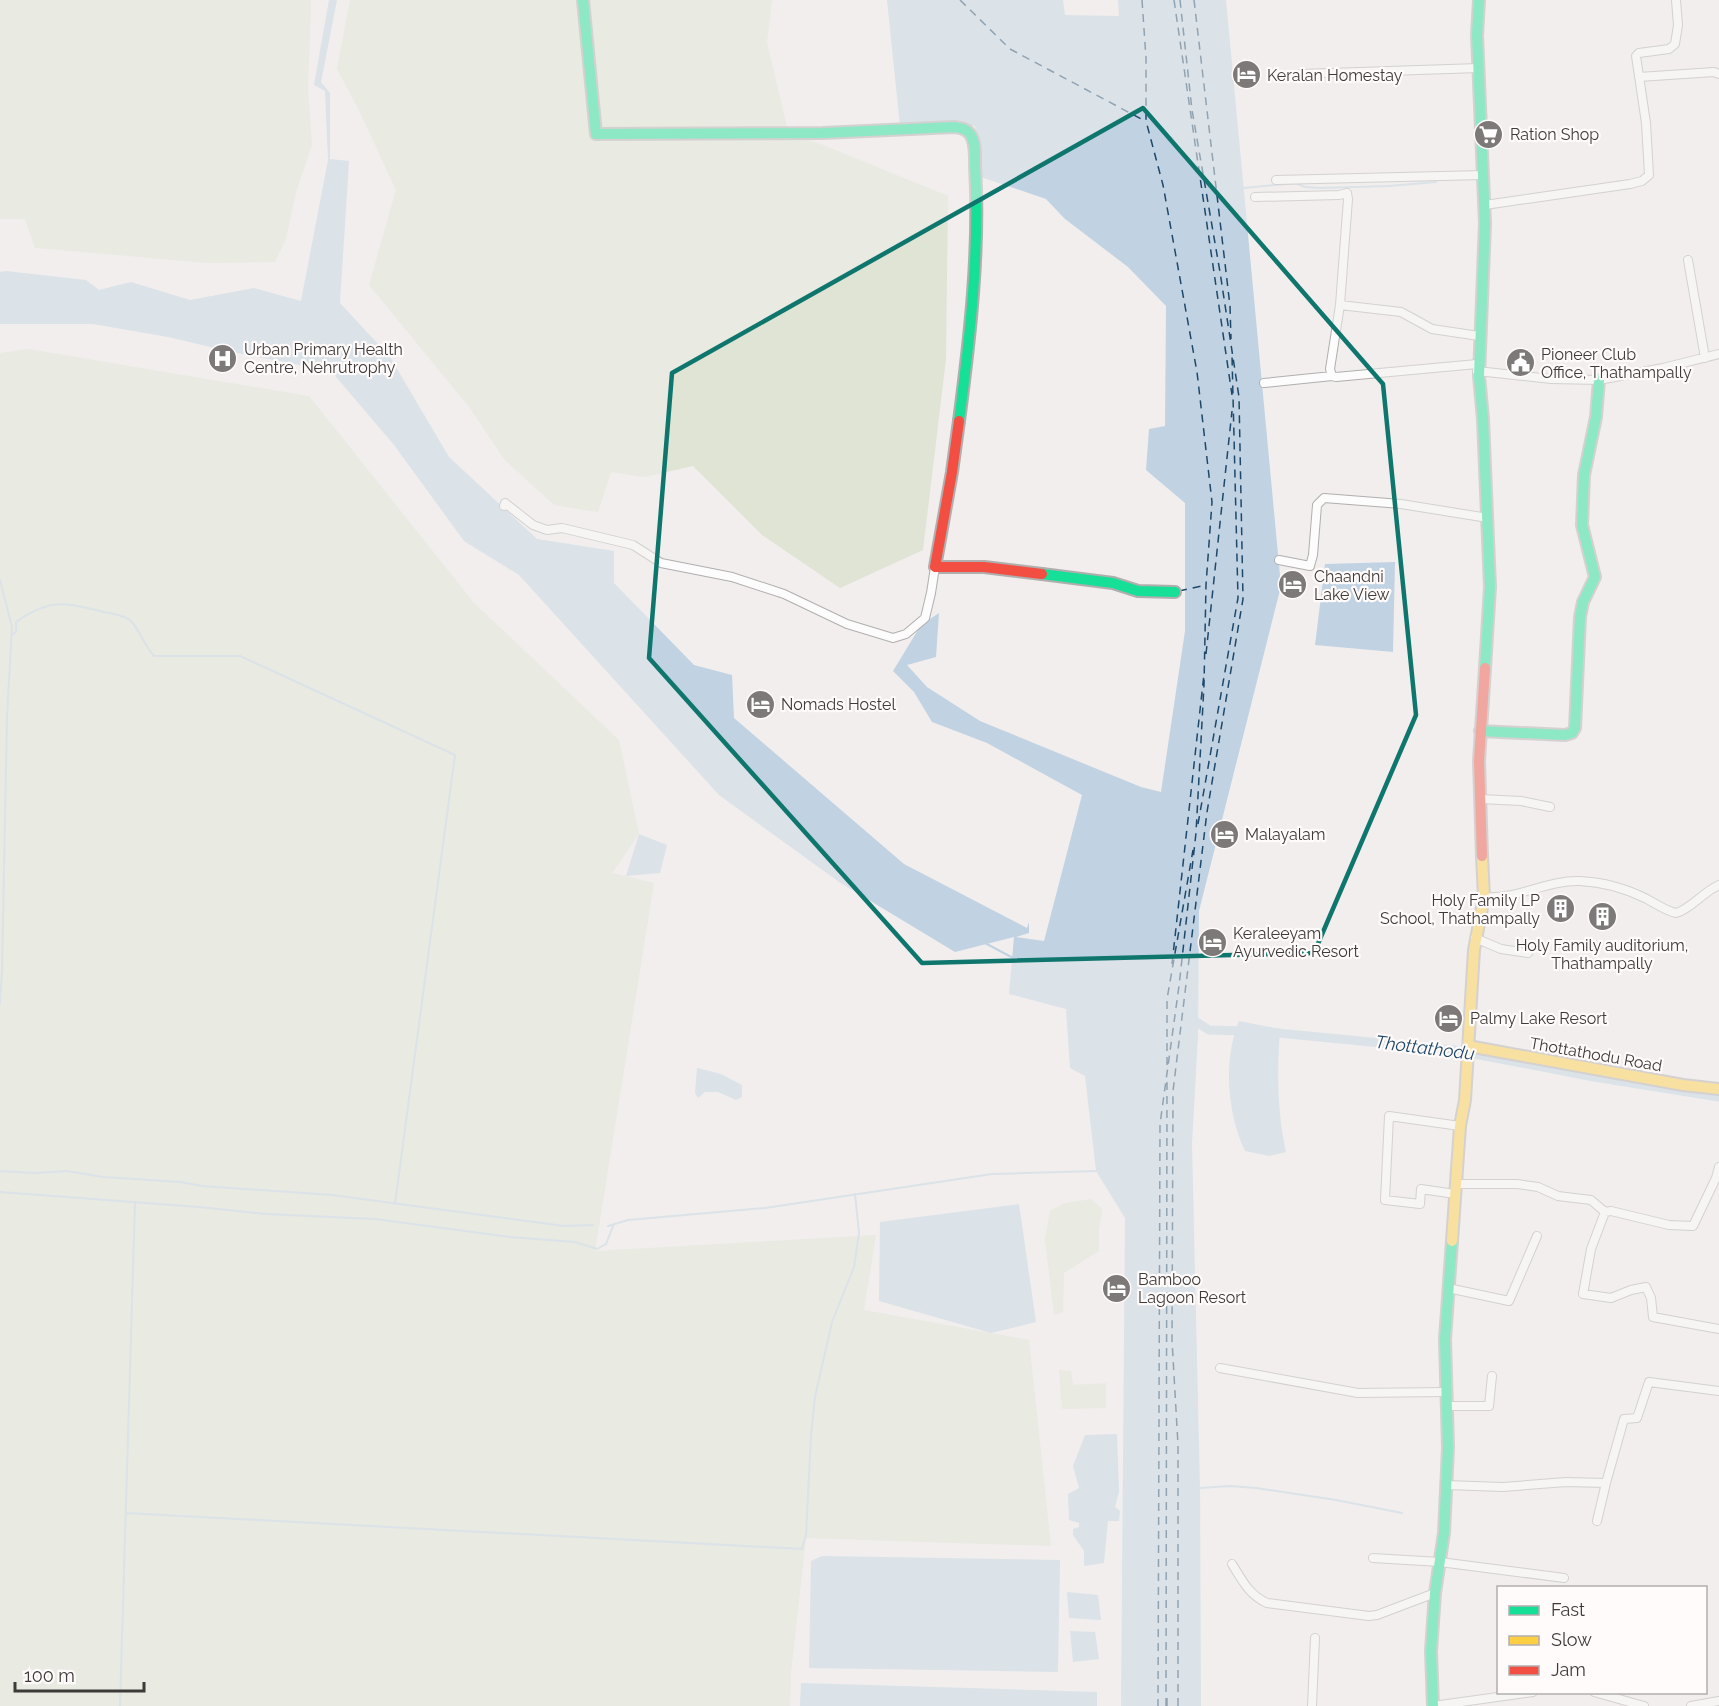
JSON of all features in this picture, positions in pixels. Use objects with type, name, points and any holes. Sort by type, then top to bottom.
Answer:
[{"type":"street","points":[[504,506],[506,504],[533,525],[547,530],[562,528],[633,544],[661,563],[742,580],[784,594],[847,624],[893,638],[906,634],[925,618],[952,472],[972,291],[977,197],[974,146],[971,135],[965,129],[954,126],[823,133],[596,134],[583,0]]},
{"type":"street","points":[[1479,0],[1485,282],[1477,367],[1478,394],[1483,419],[1489,599],[1480,731],[1484,897],[1475,938],[1465,1100],[1460,1126],[1448,1288],[1445,1340],[1448,1448],[1431,1651],[1433,1706],[1519,1694]]},
{"type":"street","points":[[1485,206],[1642,181],[1649,175],[1646,123],[1636,57],[1639,53],[1669,49],[1675,44],[1678,25],[1676,0]]},
{"type":"street","points":[[1300,74],[1479,68]]},
{"type":"street","points":[[1640,77],[1714,72],[1719,74]]},
{"type":"street","points":[[1276,180],[1483,175]]},
{"type":"street","points":[[1255,197],[1347,193],[1340,305],[1330,369],[1332,376]]},
{"type":"street","points":[[1689,260],[1705,358]]},
{"type":"street","points":[[1340,305],[1401,312],[1432,329],[1479,336]]},
{"type":"street","points":[[1264,383],[1332,376],[1477,367],[1551,379],[1599,380],[1719,354]]},
{"type":"street","points":[[1480,731],[1565,735],[1572,733],[1575,728],[1580,616],[1583,602],[1594,577],[1582,525],[1584,475],[1596,417],[1599,380]]},
{"type":"street","points":[[1279,560],[1310,566],[1317,505],[1324,498],[1401,504],[1488,518]]},
{"type":"street","points":[[935,567],[984,567],[1113,583],[1138,591],[1175,592]]},
{"type":"street","points":[[1480,799],[1521,801],[1550,807]]},
{"type":"street","points":[[1484,897],[1512,896],[1556,883],[1580,881],[1622,889],[1676,913],[1682,912],[1707,890],[1719,885]]},
{"type":"street","points":[[1475,938],[1501,949],[1528,953]]},
{"type":"street","name":"Thottathodu Road","points":[[1468,1050],[1719,1089]]},
{"type":"street","points":[[1460,1126],[1389,1116],[1385,1200],[1420,1204],[1421,1189],[1456,1189],[1517,1184],[1538,1187],[1558,1196],[1591,1200],[1605,1212]]},
{"type":"street","points":[[1605,1212],[1611,1210],[1669,1225],[1693,1226],[1719,1167]]},
{"type":"street","points":[[1605,1212],[1591,1249],[1583,1294],[1611,1298],[1646,1287],[1651,1298],[1653,1317],[1719,1329]]},
{"type":"street","points":[[1448,1288],[1509,1301],[1537,1236]]},
{"type":"street","points":[[1220,1368],[1358,1393],[1446,1392]]},
{"type":"street","points":[[1446,1406],[1489,1406],[1492,1376]]},
{"type":"street","points":[[1597,1521],[1624,1419],[1637,1418],[1649,1382],[1719,1391]]},
{"type":"street","points":[[1446,1485],[1503,1487],[1566,1482],[1606,1483]]},
{"type":"street","points":[[1372,1558],[1440,1562],[1564,1578]]},
{"type":"street","points":[[1232,1564],[1247,1589],[1260,1600],[1315,1610],[1377,1615],[1435,1593]]},
{"type":"street","points":[[1312,1706],[1315,1638]]},
{"type":"street","points":[[1601,1694],[1644,1706]]},
{"type":"street","points":[[1691,1706],[1719,1701]]},
{"type":"highlighted area","points":[[1143,108],[1383,384],[1416,715],[1314,953],[922,963],[649,658],[672,373]]},
{"type":"green space","points":[[0,0],[311,0],[308,91],[312,145],[296,192],[286,239],[275,262],[210,263],[35,248],[25,219],[0,219]]},
{"type":"green space","points":[[350,0],[772,0],[767,43],[789,135],[818,143],[948,196],[946,359],[923,550],[840,588],[762,535],[693,466],[645,477],[611,472],[598,512],[554,505],[504,459],[470,408],[369,285],[396,190],[337,69]]},
{"type":"green space","points":[[28,349],[309,396],[474,603],[619,740],[639,834],[612,873],[654,883],[595,1251],[876,1235],[864,1310],[1029,1340],[1051,1546],[806,1538],[791,1673],[790,1706],[0,1706],[0,353]]},
{"type":"green space","points":[[1091,1199],[1102,1209],[1099,1251],[1064,1273],[1063,1312],[1054,1315],[1045,1239],[1050,1211],[1065,1203]]},
{"type":"green space","points":[[1059,1370],[1071,1371],[1073,1385],[1106,1383],[1106,1408],[1062,1409]]},
{"type":"water","points":[[329,0],[337,0],[321,82],[330,93],[330,159],[349,161],[340,303],[390,357],[449,457],[537,539],[614,551],[614,583],[694,665],[732,675],[734,718],[904,864],[1027,928],[1029,922],[1029,933],[1016,937],[1044,941],[1082,795],[987,743],[932,722],[914,692],[893,671],[921,625],[939,613],[936,657],[907,665],[927,687],[980,721],[1141,787],[1161,792],[1185,631],[1185,503],[1146,470],[1149,429],[1165,426],[1166,306],[1128,267],[1065,219],[1046,199],[981,177],[975,126],[900,126],[887,0],[1063,0],[1065,15],[1119,16],[1118,0],[1226,0],[1281,586],[1199,911],[1198,1036],[1192,1144],[1200,1488],[1201,1706],[1121,1706],[1125,1218],[1096,1171],[1085,1076],[1070,1068],[1066,1009],[1009,994],[1014,937],[955,952],[839,882],[719,795],[519,575],[464,541],[394,445],[331,371],[93,324],[0,324],[0,272],[6,271],[86,280],[99,290],[131,282],[190,300],[254,288],[301,301],[328,160],[325,91],[314,85]]},
{"type":"water","points":[[1395,562],[1393,652],[1315,645],[1325,564]]},
{"type":"water","points":[[639,834],[667,845],[660,873],[626,876]]},
{"type":"water","points":[[1239,1021],[1280,1029],[1278,1091],[1286,1152],[1269,1156],[1245,1151],[1239,1136],[1231,1103],[1229,1069],[1234,1036]]},
{"type":"water","points":[[697,1068],[721,1074],[742,1085],[742,1097],[736,1100],[718,1092],[705,1092],[698,1098],[695,1093]]},
{"type":"water","points":[[1019,1204],[1036,1322],[991,1333],[879,1301],[880,1222]]},
{"type":"water","points":[[1117,1434],[1119,1492],[1115,1507],[1120,1511],[1119,1521],[1108,1521],[1104,1563],[1084,1566],[1084,1551],[1073,1535],[1073,1529],[1079,1527],[1079,1523],[1069,1520],[1068,1494],[1079,1488],[1073,1466],[1085,1435]]},
{"type":"water","points":[[822,1556],[1060,1560],[1058,1672],[809,1668],[811,1561]]},
{"type":"water","points":[[1067,1592],[1098,1595],[1101,1620],[1069,1618]]},
{"type":"water","points":[[1070,1631],[1095,1632],[1099,1659],[1073,1662]]},
{"type":"water","points":[[801,1683],[1097,1692],[1097,1706],[800,1706]]},
{"type":"waterway","points":[[1244,188],[1296,183],[1305,187],[1321,188],[1436,182]]},
{"type":"waterway","points":[[0,580],[12,627],[7,717],[0,1004]]},
{"type":"waterway","points":[[11,636],[16,632],[16,622],[49,605],[79,606],[118,615],[131,621],[154,656],[240,656],[455,755],[395,1204]]},
{"type":"waterway","points":[[985,943],[1015,959]]},
{"type":"waterway","name":"Thottathodu","points":[[1190,1018],[1209,1030],[1245,1031]]},
{"type":"waterway","name":"Thottathodu","points":[[1267,1032],[1454,1050],[1594,1077],[1719,1097]]},
{"type":"waterway","points":[[0,1171],[35,1173],[67,1171],[103,1177],[180,1182],[202,1186],[332,1195],[564,1226],[593,1225]]},
{"type":"waterway","points":[[608,1226],[628,1220],[765,1208],[992,1174],[1096,1171]]},
{"type":"waterway","points":[[0,1192],[266,1214],[375,1219],[510,1237],[575,1242],[597,1249],[606,1244],[614,1224]]},
{"type":"waterway","points":[[126,1513],[802,1549],[806,1535],[815,1397],[832,1322],[854,1267],[859,1233],[855,1194]]},
{"type":"waterway","points":[[120,1706],[135,1202]]},
{"type":"waterway","points":[[1200,1488],[1230,1486],[1256,1488],[1402,1513]]},
{"type":"ferry route","points":[[960,0],[1010,49],[1145,121]]},
{"type":"ferry route","points":[[1142,0],[1146,58],[1146,121],[1163,185],[1197,372],[1212,502],[1206,585],[1204,685],[1196,833],[1179,986],[1160,1124],[1158,1706]]},
{"type":"ferry route","points":[[1174,0],[1232,395]]},
{"type":"ferry route","points":[[1178,1706],[1178,1445],[1172,1340],[1173,1091],[1207,812],[1243,599],[1239,397],[1192,110],[1180,0]]},
{"type":"ferry route","points":[[1194,0],[1230,306],[1231,339]]},
{"type":"ferry route","points":[[1198,824],[1238,598],[1232,356]]},
{"type":"ferry route","points":[[1206,654],[1232,411]]},
{"type":"ferry route","points":[[1179,591],[1206,585]]},
{"type":"ferry route","points":[[1172,964],[1204,674]]},
{"type":"ferry route","points":[[1167,1065],[1167,999],[1193,850]]},
{"type":"ferry route","points":[[1166,1706],[1167,1078]]},
{"type":"ferry route","points":[[1167,1692],[1167,1706]]},
{"type":"traffic: fast","points":[[583,0],[596,134],[823,133],[954,127],[968,132],[975,149],[976,229],[970,325],[959,421]]},
{"type":"traffic: fast","points":[[1479,0],[1477,35],[1485,223],[1479,376],[1490,587],[1485,668]]},
{"type":"traffic: fast","points":[[1480,731],[1565,735],[1572,733],[1575,728],[1580,617],[1583,602],[1595,577],[1582,525],[1584,475],[1596,417],[1599,380]]},
{"type":"traffic: fast","points":[[1042,574],[1113,583],[1138,591],[1175,592]]},
{"type":"traffic: fast","points":[[1433,1706],[1431,1651],[1435,1593],[1444,1533],[1448,1448],[1445,1339],[1452,1241]]},
{"type":"traffic: slow","points":[[1452,1241],[1460,1126],[1465,1100],[1474,950],[1484,897],[1482,856]]},
{"type":"traffic: slow","points":[[1468,1046],[1683,1085],[1719,1089]]},
{"type":"traffic: jam","points":[[959,421],[935,567],[984,567],[1042,574]]},
{"type":"traffic: jam","points":[[1482,856],[1479,761],[1485,668]]},
{"type":"place","name":"Keralan Homestay","points":[[1246,75]]},
{"type":"place","name":"Ration Shop","points":[[1489,134]]},
{"type":"place","name":"Urban Primary Health Centre, Nehrutrophy","points":[[223,358]]},
{"type":"place","name":"Pioneer Club Office, Thathampally","points":[[1520,363]]},
{"type":"place","name":"Chaandni Lake View","points":[[1293,585]]},
{"type":"place","name":"Nomads Hostel","points":[[760,704]]},
{"type":"place","name":"Malayalam","points":[[1224,834]]},
{"type":"place","name":"Holy Family LP School, Thathampally","points":[[1561,909]]},
{"type":"place","name":"Holy Family auditorium, Thathampally","points":[[1602,917]]},
{"type":"place","name":"Keraleeyam Ayurvedic Resort","points":[[1212,942]]},
{"type":"place","name":"Palmy Lake Resort","points":[[1449,1018]]},
{"type":"place","name":"Bamboo Lagoon Resort","points":[[1117,1288]]}]
